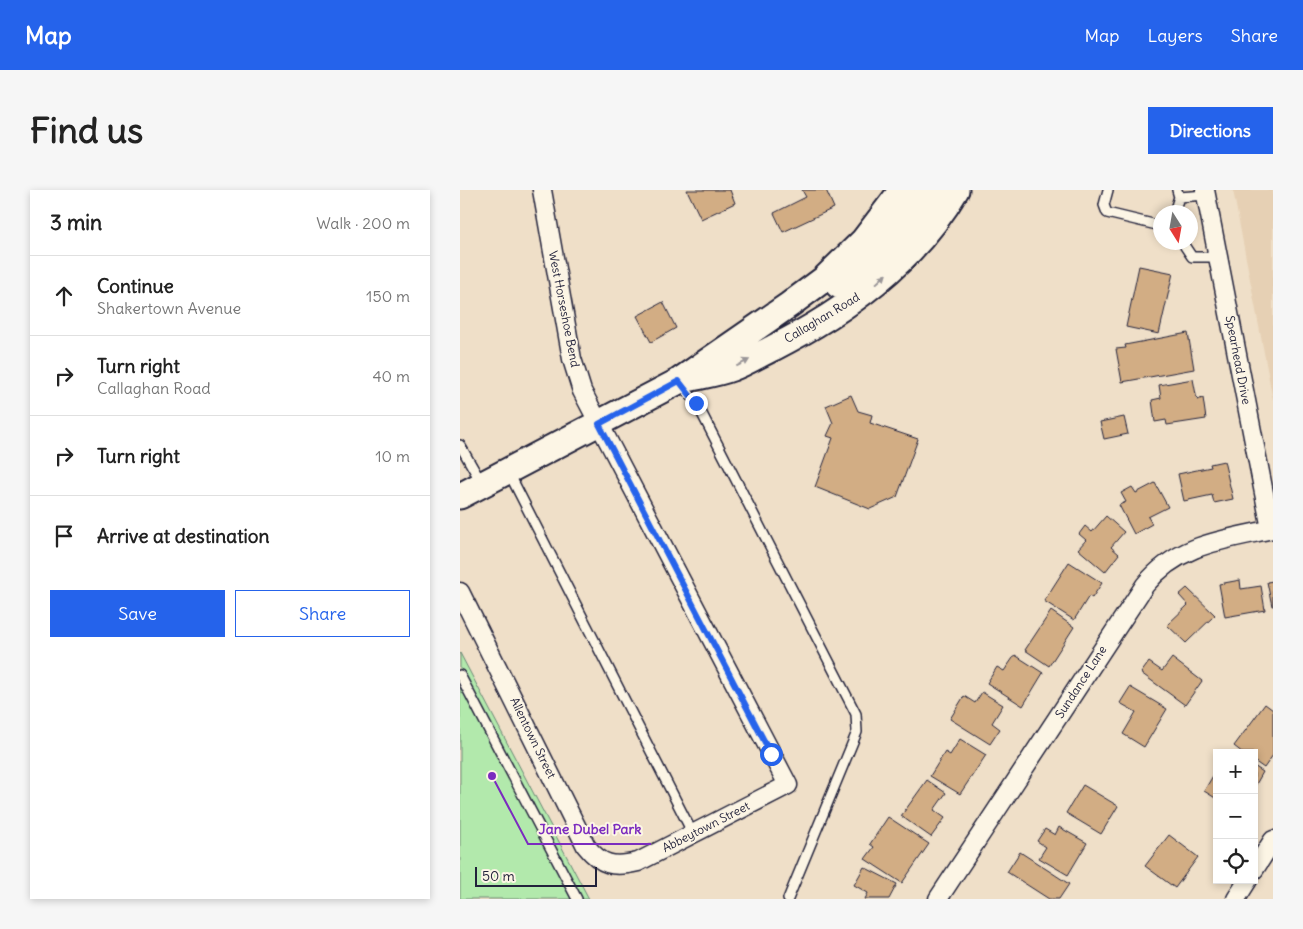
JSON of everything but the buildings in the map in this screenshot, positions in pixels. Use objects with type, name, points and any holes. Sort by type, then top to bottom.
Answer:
[{"type":"main road","name":"Callaghan Road","points":[[460,496],[679,381],[789,305],[824,279],[863,241],[902,190]]},
{"type":"main road","points":[[723,350],[779,326],[838,285],[888,242],[930,190]]},
{"type":"main road","name":"Callaghan Road","points":[[679,381],[733,368],[794,337],[848,305],[877,283],[905,256],[935,221],[956,190]]},
{"type":"street","name":"West Horseshoe Bend","points":[[542,190],[572,359],[582,391],[788,786]]},
{"type":"street","name":"Spearhead Drive","points":[[1206,193],[1272,529]]},
{"type":"street","name":"Sundance Lane","points":[[938,899],[1145,585],[1157,570],[1181,553],[1272,529]]},
{"type":"street","name":"Allentown Street","points":[[460,592],[586,846],[596,859],[622,866]]},
{"type":"street","name":"Abbeytown Street","points":[[622,866],[638,862],[788,786]]},
{"type":"street","points":[[1258,864],[1273,840]]},
{"type":"street","points":[[1236,899],[1245,884]]},
{"type":"lane","points":[[1108,190],[1104,205],[1107,213],[1153,224]]},
{"type":"lane","points":[[1178,194],[1206,193]]},
{"type":"lane","points":[[1187,250],[1192,257],[1218,257]]},
{"type":"lane","points":[[679,381],[697,404],[856,714],[857,732],[788,899]]},
{"type":"lane","points":[[460,445],[482,485]]},
{"type":"lane","points":[[508,472],[693,834]]},
{"type":"lane","points":[[460,675],[577,899]]},
{"type":"shaded area","points":[[1233,190],[1273,190],[1273,400]]},
{"type":"green space","points":[[460,653],[589,899],[460,899]]},
{"type":"place","name":"Jane Dubel Park","points":[[492,776]]},
{"type":"route","points":[[696,403],[679,381],[599,424],[771,754]]}]
